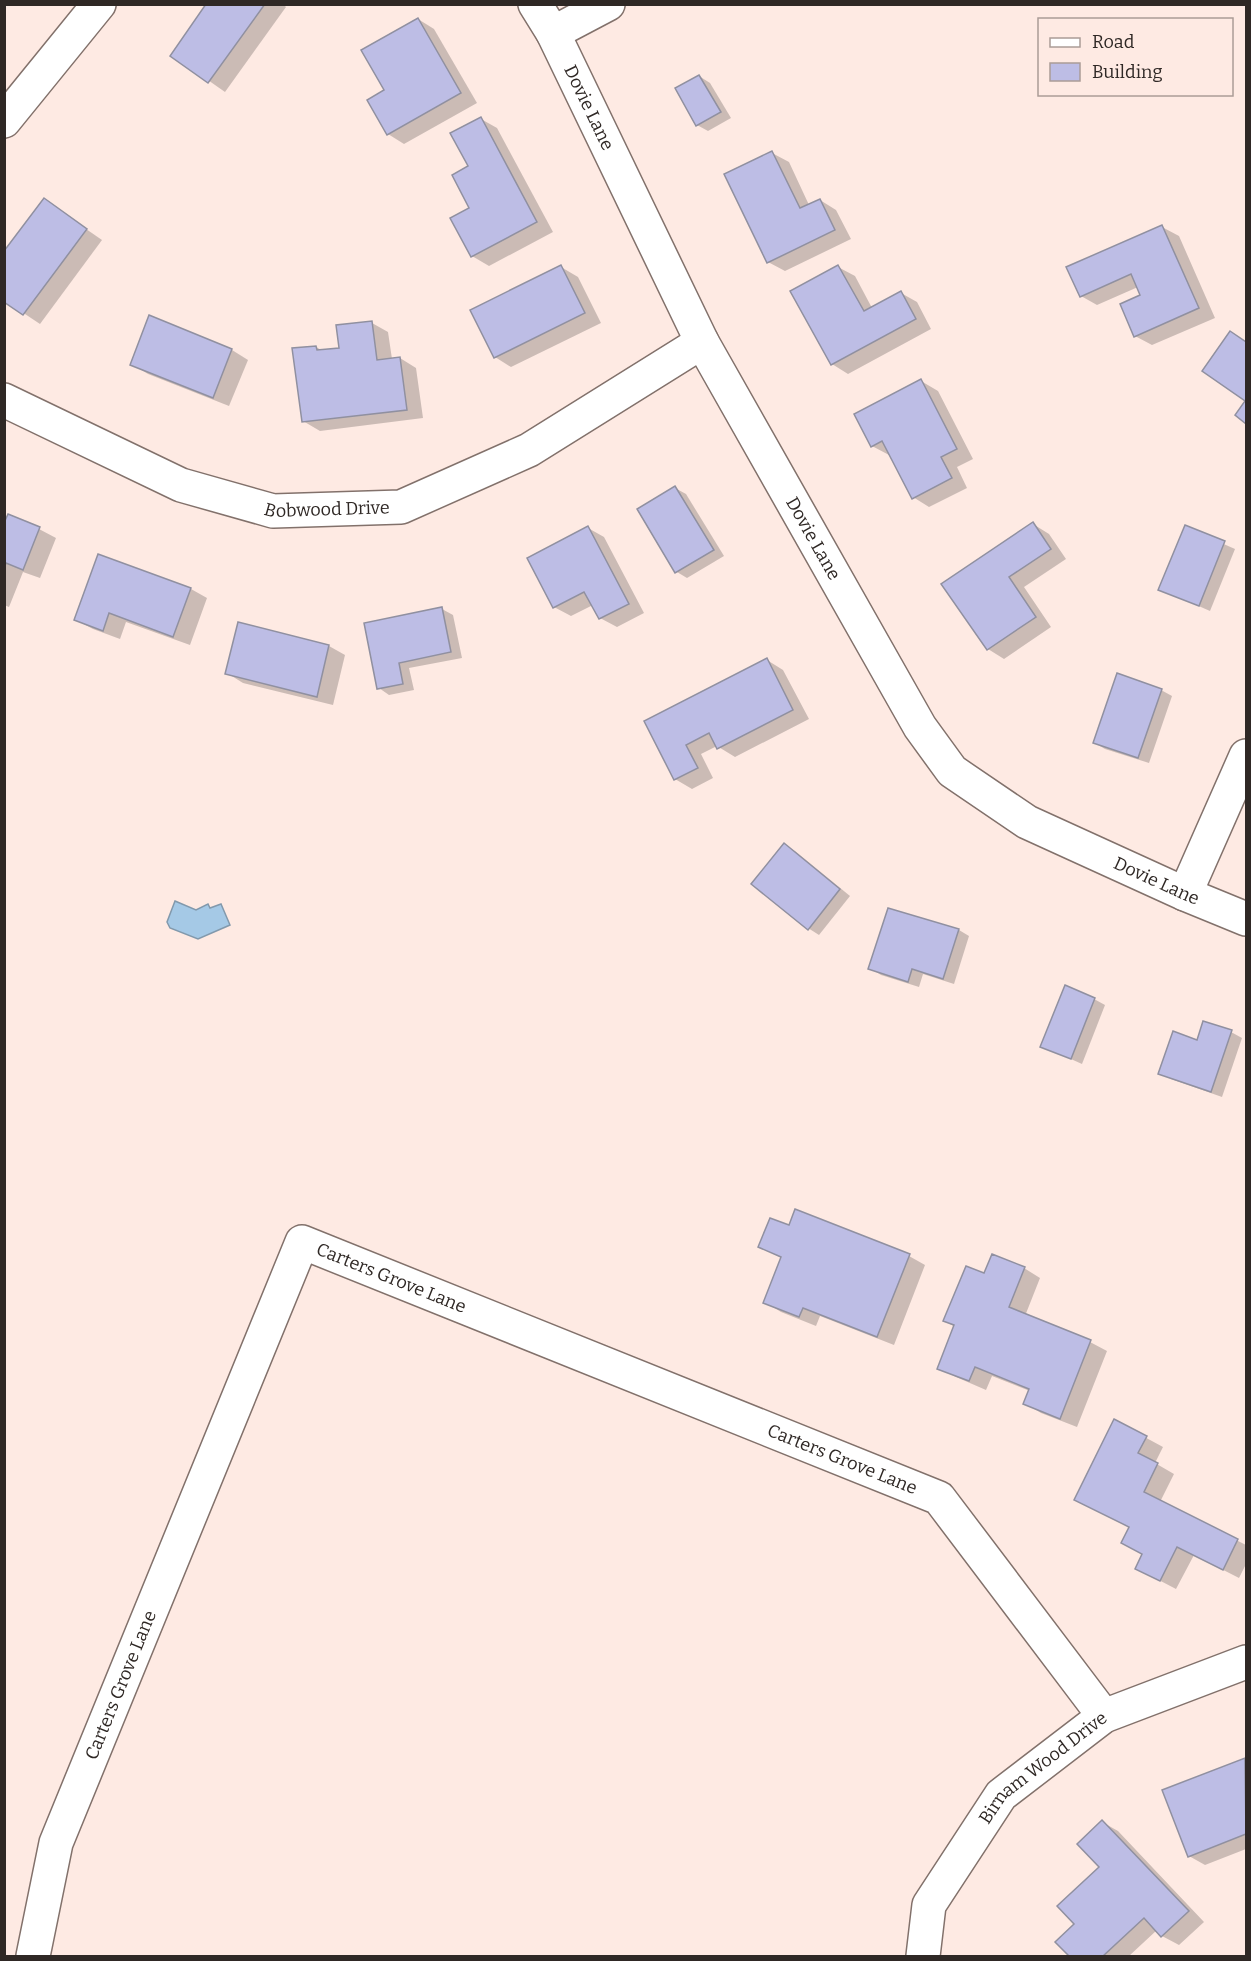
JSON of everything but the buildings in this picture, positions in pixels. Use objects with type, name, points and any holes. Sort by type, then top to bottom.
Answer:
[{"type":"street","points":[[4,121],[99,4]]},
{"type":"street","name":"Dovie Lane","points":[[535,4],[554,33],[702,342],[920,727],[952,771],[1027,822],[1185,894],[1246,919]]},
{"type":"street","points":[[554,33],[608,4]]},
{"type":"street","name":"Bobwood Drive","points":[[4,400],[181,485],[273,511],[401,507],[529,450],[702,342]]},
{"type":"street","points":[[1185,894],[1246,756]]},
{"type":"street","name":"Carters Grove Lane","points":[[33,1956],[56,1843],[302,1242],[939,1498],[1104,1716]]},
{"type":"street","name":"Birnam Wood Drive","points":[[923,1956],[929,1905],[1001,1795],[1104,1716],[1246,1662]]},
{"type":"water","points":[[175,901],[196,910],[208,904],[210,908],[221,904],[230,925],[198,939],[170,928],[167,922]]}]
